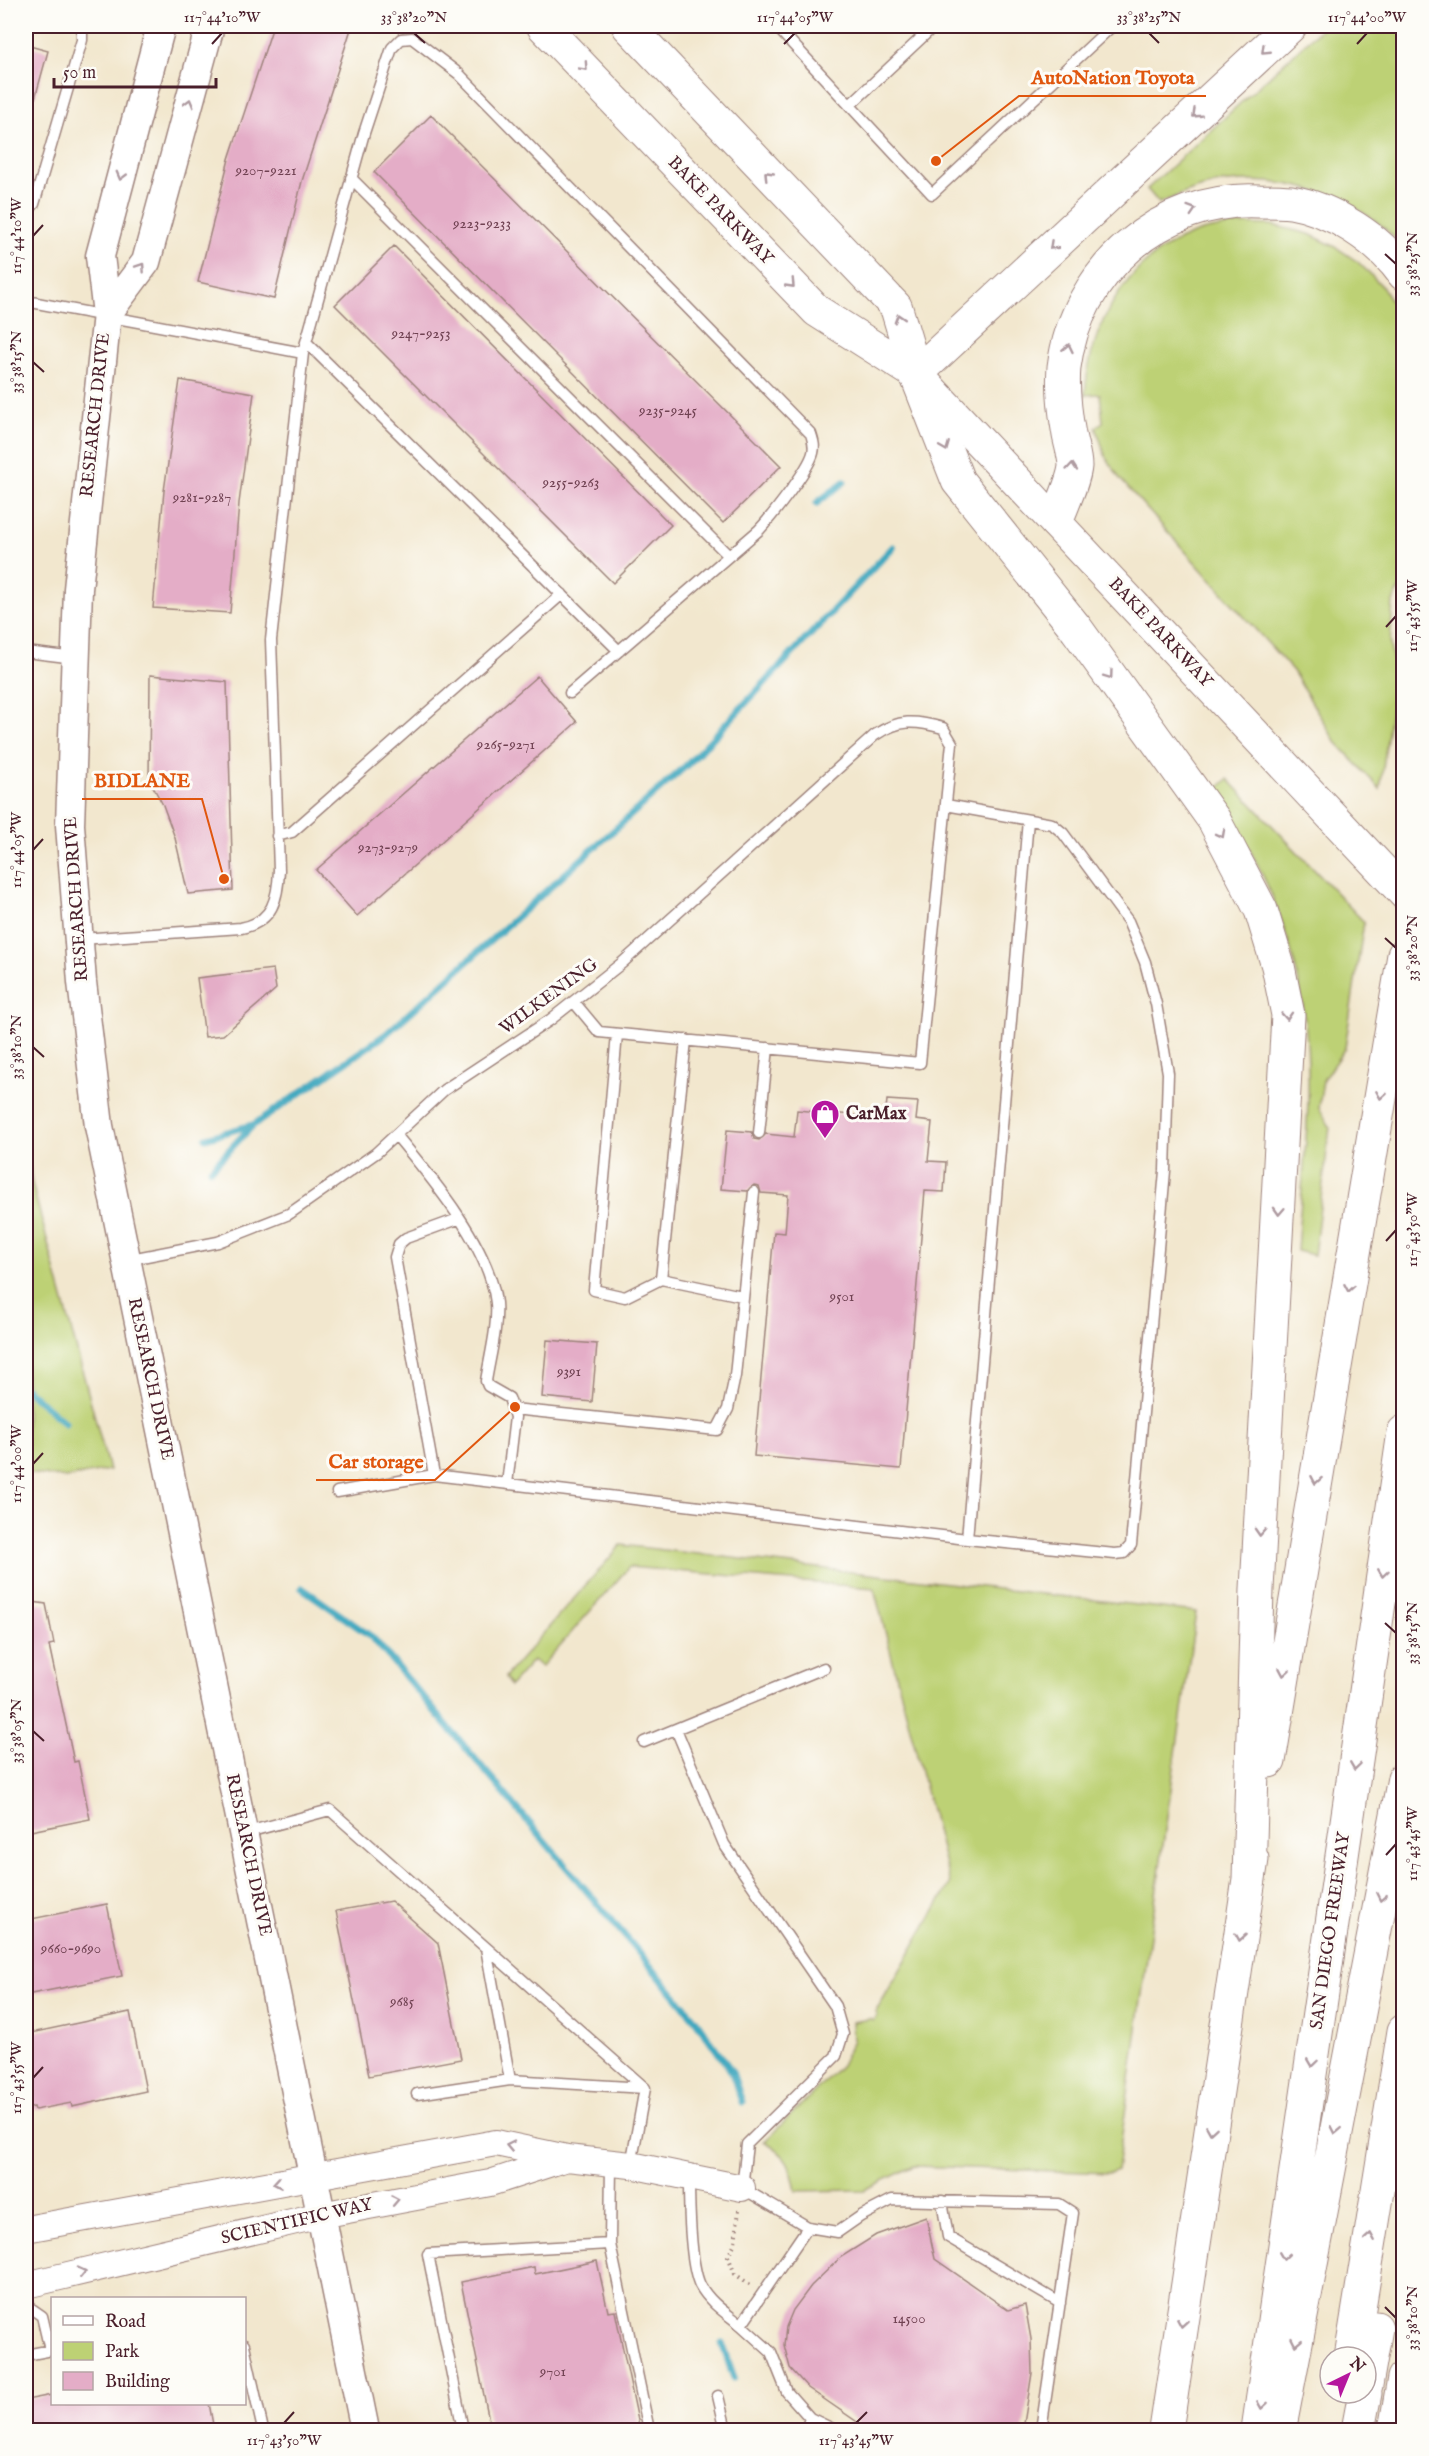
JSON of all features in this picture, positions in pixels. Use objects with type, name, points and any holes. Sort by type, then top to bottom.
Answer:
[{"type":"highway","points":[[1249,1879],[1257,1589],[1288,1015],[1278,966],[1261,910],[1214,820],[1075,627],[958,481],[916,374],[1290,26]]},
{"type":"highway","points":[[1056,522],[1075,467],[1064,406],[1064,368],[1072,332],[1084,302],[1107,267],[1135,239],[1166,219],[1204,207],[1252,200],[1292,202],[1333,217],[1354,228],[1376,245],[1404,274]]},
{"type":"highway","points":[[1166,2430],[1249,1879],[1404,955]]},
{"type":"highway","name":"SAN DIEGO FREEWAY","points":[[1258,2430],[1404,1432]]},
{"type":"highway","points":[[1279,2430],[1404,1778]]},
{"type":"highway","points":[[1353,2345],[1404,2031]]},
{"type":"highway","points":[[1373,2345],[1404,2169]]},
{"type":"highway","points":[[1395,2430],[1404,2378]]},
{"type":"highway","points":[[1339,2430],[1343,2405]]},
{"type":"highway","points":[[1358,2430],[1363,2405]]},
{"type":"main road","name":"RESEARCH DRIVE","points":[[161,26],[100,256],[106,314],[78,590],[75,658],[70,825],[78,939],[99,1126],[365,2430]]},
{"type":"main road","name":"RESEARCH DRIVE","points":[[106,314],[146,262],[210,26]]},
{"type":"main road","name":"BAKE PARKWAY","points":[[543,26],[817,311],[916,374],[1404,893]]},
{"type":"main road","name":"BAKE PARKWAY","points":[[628,26],[896,307],[916,374]]},
{"type":"street","name":"SCIENTIFIC WAY","points":[[26,2229],[496,2143],[567,2158],[621,2164],[742,2188]]},
{"type":"street","name":"SCIENTIFIC WAY","points":[[26,2298],[321,2215],[490,2183],[567,2158]]},
{"type":"lane","points":[[26,213],[34,204],[82,40],[82,26]]},
{"type":"lane","points":[[776,26],[932,194],[1112,26]]},
{"type":"lane","points":[[850,105],[933,26]]},
{"type":"lane","points":[[78,939],[252,926],[274,908],[278,895],[271,640],[303,353],[351,178],[392,48],[401,39],[412,38],[459,74],[811,435],[815,444],[813,455],[777,510],[729,556],[570,693]]},
{"type":"lane","points":[[351,178],[729,556]]},
{"type":"lane","points":[[26,301],[106,314],[303,353]]},
{"type":"lane","points":[[306,342],[619,651]]},
{"type":"lane","points":[[277,836],[292,832],[562,594]]},
{"type":"lane","points":[[26,652],[75,658]]},
{"type":"lane","name":"WILKENING","points":[[126,1260],[218,1242],[289,1214],[376,1153],[444,1089],[574,1002],[622,963],[875,735],[893,723],[924,723],[943,728],[952,743],[946,805]]},
{"type":"lane","points":[[337,1492],[434,1475],[967,1539],[1115,1554],[1124,1553],[1131,1545],[1165,1171],[1168,1072],[1156,1004],[1145,962],[1128,921],[1063,833],[1052,824],[946,805],[920,1063],[599,1032],[574,1002]]},
{"type":"lane","points":[[967,1539],[1028,820]]},
{"type":"lane","points":[[617,1034],[594,1290],[625,1297],[661,1279],[742,1296]]},
{"type":"lane","points":[[661,1279],[686,1040]]},
{"type":"lane","points":[[759,1133],[768,1048]]},
{"type":"lane","points":[[396,1135],[437,1184],[484,1261],[493,1281],[496,1306],[488,1386],[505,1394],[515,1417],[507,1484]]},
{"type":"lane","points":[[513,1409],[717,1430],[728,1409],[735,1376],[754,1192]]},
{"type":"lane","points":[[434,1475],[395,1257],[399,1244],[406,1238],[458,1219]]},
{"type":"lane","points":[[644,1742],[824,1668]]},
{"type":"lane","points":[[676,1729],[724,1844],[835,2006],[843,2034],[836,2055],[747,2144],[742,2188],[808,2227],[838,2232],[861,2216],[892,2200],[1059,2204],[1073,2213],[1041,2430]]},
{"type":"lane","points":[[243,1833],[330,1810],[645,2088]]},
{"type":"lane","points":[[486,1948],[510,2080]]},
{"type":"lane","points":[[417,2094],[510,2080],[645,2088]]},
{"type":"lane","points":[[645,2088],[621,2164],[610,2244],[649,2430]]},
{"type":"lane","points":[[689,2177],[689,2222],[700,2284],[714,2303],[771,2352],[787,2392],[810,2418],[835,2430]]},
{"type":"lane","points":[[942,2201],[948,2237],[1060,2303]]},
{"type":"lane","points":[[741,2325],[808,2227]]},
{"type":"lane","points":[[463,2430],[428,2254],[610,2244]]},
{"type":"lane","points":[[26,2298],[42,2316],[51,2350],[26,2355]]},
{"type":"lane","points":[[246,2348],[263,2430]]},
{"type":"lane","points":[[718,2396],[726,2430]]},
{"type":"lane","points":[[806,2430],[810,2418]]},
{"type":"path","points":[[742,2188],[735,2243],[728,2256],[735,2274],[763,2294]]},
{"type":"green space","points":[[1324,26],[1403,26],[1403,247],[1387,230],[1368,216],[1325,194],[1301,187],[1253,181],[1220,183],[1159,203],[1147,189]]},
{"type":"green space","points":[[1239,224],[1272,225],[1309,234],[1334,246],[1358,262],[1382,286],[1404,324],[1403,581],[1393,602],[1390,645],[1396,675],[1380,789],[1335,741],[1293,671],[1120,479],[1105,455],[1096,427],[1103,422],[1100,394],[1085,395],[1088,369],[1104,319],[1117,296],[1133,275],[1174,243],[1209,229]]},
{"type":"green space","points":[[1228,779],[1364,922],[1345,1048],[1323,1080],[1319,1108],[1330,1127],[1314,1255],[1297,1251],[1308,1103],[1307,1043],[1299,984],[1292,954],[1273,898],[1246,843],[1215,791]]},
{"type":"green space","points":[[26,1139],[31,1180],[109,1470],[66,1478],[26,1473]]},
{"type":"green space","points":[[621,1545],[1196,1612],[1117,2170],[1110,2173],[914,2166],[864,2190],[796,2191],[787,2162],[778,2151],[764,2142],[841,2065],[853,2040],[852,2022],[870,2019],[873,2021],[877,2015],[875,2013],[950,1884],[874,1588],[629,1567],[541,1667],[533,1660],[510,1686],[505,1677]]},
{"type":"building","points":[[273,26],[352,26],[302,181],[274,299],[198,282],[229,159]]},
{"type":"building","points":[[26,45],[48,51],[31,113],[26,112]]},
{"type":"building","points":[[431,115],[781,466],[723,523],[374,172]]},
{"type":"building","points":[[394,246],[671,525],[613,583],[335,305]]},
{"type":"building","points":[[180,380],[254,393],[239,503],[230,613],[153,608],[164,491]]},
{"type":"building","points":[[150,675],[227,682],[233,890],[188,894],[175,838],[163,805],[149,779]]},
{"type":"building","points":[[537,676],[577,722],[357,916],[316,870]]},
{"type":"building","points":[[273,969],[276,989],[223,1035],[205,1037],[197,978]]},
{"type":"building","points":[[887,1100],[918,1102],[916,1120],[932,1122],[928,1161],[946,1162],[944,1192],[925,1191],[901,1469],[754,1456],[774,1232],[785,1233],[788,1195],[761,1193],[759,1186],[754,1185],[747,1191],[721,1189],[727,1130],[752,1132],[754,1139],[759,1140],[766,1134],[794,1137],[797,1110],[885,1118]]},
{"type":"building","points":[[547,1340],[597,1344],[592,1402],[542,1397]]},
{"type":"building","points":[[26,1601],[46,1604],[54,1644],[49,1645],[74,1762],[78,1761],[90,1819],[26,1832]]},
{"type":"building","points":[[391,1901],[438,1943],[461,2059],[369,2076],[336,1911]]},
{"type":"building","points":[[107,1904],[122,1976],[26,1995],[26,1920]]},
{"type":"building","points":[[130,2012],[146,2091],[72,2107],[71,2103],[35,2110],[34,2107],[26,2109],[26,2034]]},
{"type":"building","points":[[926,2217],[935,2259],[1008,2310],[1025,2305],[1031,2339],[1032,2373],[1023,2430],[869,2430],[808,2388],[790,2368],[784,2345],[786,2327],[793,2310],[811,2286],[841,2257],[876,2235]]},
{"type":"building","points":[[597,2261],[608,2312],[615,2311],[640,2430],[491,2430],[461,2282],[534,2267],[535,2274]]},
{"type":"building","points":[[51,2395],[51,2405],[209,2405],[214,2430],[26,2430],[26,2400]]},
{"type":"waterway","points":[[817,503],[844,482]]},
{"type":"waterway","points":[[206,1138],[255,1124],[385,1035],[689,763],[893,547]]},
{"type":"waterway","points":[[211,1169],[253,1125]]},
{"type":"waterway","points":[[26,1389],[65,1423]]},
{"type":"waterway","points":[[302,1588],[372,1637],[695,2019],[732,2072],[742,2102]]},
{"type":"waterway","points":[[722,2343],[734,2378]]},
{"type":"place","name":"AutoNation Toyota","points":[[936,161]]},
{"type":"place","name":"BIDLANE","points":[[224,879]]},
{"type":"place","name":"CarMax","points":[[825,1140]]},
{"type":"place","name":"Car storage","points":[[515,1407]]}]
